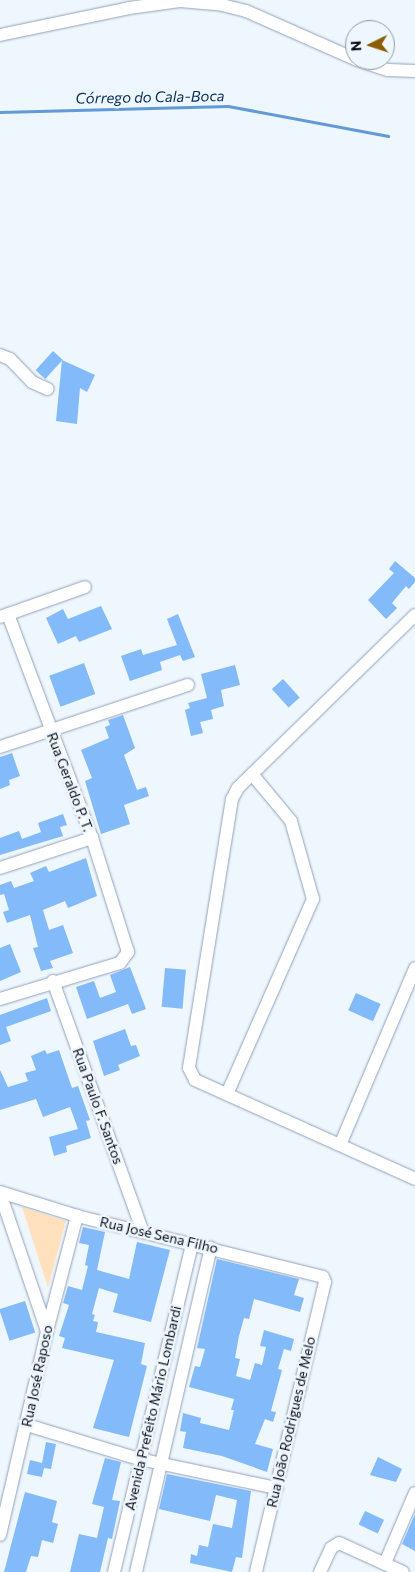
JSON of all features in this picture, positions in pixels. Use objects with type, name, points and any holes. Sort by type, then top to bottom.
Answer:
[{"type":"street","points":[[0,35],[129,8],[180,1],[218,4],[246,12],[345,55]]},
{"type":"street","points":[[388,70],[415,71]]},
{"type":"street","points":[[0,356],[10,360],[32,382],[48,389]]},
{"type":"street","points":[[4,615],[85,587]]},
{"type":"street","name":"Rua Geraldo P. T.","points":[[4,615],[92,838],[128,952],[120,963],[54,981]]},
{"type":"street","points":[[415,615],[252,774],[232,799],[189,1068],[195,1080],[415,1179]]},
{"type":"street","points":[[0,746],[188,685]]},
{"type":"street","points":[[226,1094],[313,899],[290,821],[252,774]]},
{"type":"street","points":[[0,868],[92,838]]},
{"type":"street","points":[[340,1145],[415,968]]},
{"type":"street","points":[[0,999],[54,981]]},
{"type":"street","name":"Rua Paulo F. Santos","points":[[54,981],[142,1230]]},
{"type":"street","points":[[0,1192],[47,1330]]},
{"type":"street","name":"Rua José Sena Filho","points":[[0,1192],[77,1216],[142,1230],[192,1244],[319,1274]]},
{"type":"street","name":"Rua José Raposo","points":[[0,1535],[27,1424],[47,1330],[77,1216]]},
{"type":"street","name":"Avenida Prefeito Mário Lombardi","points":[[114,1572],[139,1459],[192,1244]]},
{"type":"street","name":"Avenida Prefeito Mário Lombardi","points":[[136,1572],[211,1248]]},
{"type":"street","name":"Rua João Rodrigues de Melo","points":[[256,1572],[277,1488],[304,1362],[325,1282],[319,1274]]},
{"type":"street","points":[[27,1424],[139,1459],[277,1488]]},
{"type":"street","points":[[385,1563],[415,1493]]},
{"type":"street","points":[[320,1572],[331,1548],[339,1544],[403,1572]]},
{"type":"shaded area","points":[[22,1207],[66,1221],[48,1288]]},
{"type":"building","points":[[53,351],[63,360],[45,379],[36,370]]},
{"type":"building","points":[[62,360],[95,375],[87,392],[80,388],[77,424],[56,421]]},
{"type":"building","points":[[395,561],[415,578],[415,582],[409,589],[406,586],[392,603],[397,608],[386,619],[368,600],[394,573],[389,569]]},
{"type":"building","points":[[101,606],[112,629],[79,642],[76,636],[58,644],[46,618],[63,609],[68,619]]},
{"type":"building","points":[[178,614],[195,657],[183,661],[180,655],[160,662],[162,670],[130,681],[121,656],[141,649],[143,655],[177,645],[167,619]]},
{"type":"building","points":[[84,663],[95,694],[61,707],[49,676]]},
{"type":"building","points":[[235,665],[240,685],[221,690],[224,706],[211,710],[213,719],[200,722],[203,733],[191,736],[185,710],[190,708],[188,703],[207,698],[201,674]]},
{"type":"building","points":[[283,679],[300,698],[289,708],[272,689]]},
{"type":"building","points":[[123,715],[135,748],[124,755],[137,790],[146,787],[149,796],[124,805],[130,824],[101,834],[85,781],[92,778],[81,750],[109,738],[105,727],[110,725],[108,720]]},
{"type":"building","points":[[12,753],[20,776],[9,780],[10,785],[0,789],[0,757]]},
{"type":"building","points":[[63,814],[67,825],[60,827],[63,836],[0,855],[0,838],[19,831],[22,839],[41,832],[38,823]]},
{"type":"building","points":[[86,858],[97,896],[68,908],[65,901],[43,910],[49,930],[63,925],[73,953],[50,961],[53,968],[41,971],[33,948],[38,947],[30,915],[7,923],[3,912],[9,910],[4,894],[0,895],[0,885],[11,881],[14,888],[34,881],[30,873],[46,866],[49,872]]},
{"type":"building","points":[[10,944],[21,972],[0,981],[0,948]]},
{"type":"building","points":[[130,967],[146,1009],[132,1014],[128,1004],[87,1019],[76,987],[94,981],[100,998],[116,992],[110,975]]},
{"type":"building","points":[[165,968],[186,970],[183,1009],[162,1007]]},
{"type":"building","points":[[356,993],[381,1004],[373,1021],[348,1010]]},
{"type":"building","points":[[47,998],[51,1011],[6,1027],[11,1041],[0,1045],[0,1015]]},
{"type":"building","points":[[125,1029],[131,1046],[136,1045],[140,1056],[118,1065],[120,1070],[104,1076],[93,1041]]},
{"type":"building","points":[[45,1050],[47,1054],[59,1050],[72,1088],[78,1086],[90,1120],[86,1121],[91,1138],[66,1146],[67,1152],[54,1156],[49,1137],[78,1129],[70,1107],[43,1117],[36,1099],[0,1110],[0,1070],[8,1087],[28,1081],[25,1073],[36,1070],[31,1056]]},
{"type":"building","points":[[83,1227],[105,1232],[97,1270],[129,1279],[137,1242],[170,1250],[151,1322],[113,1312],[118,1294],[99,1288],[92,1314],[95,1315],[93,1321],[98,1322],[96,1332],[145,1343],[141,1364],[147,1366],[129,1437],[93,1428],[114,1360],[62,1348],[65,1338],[59,1336],[69,1305],[63,1303],[68,1286],[82,1290],[88,1266],[85,1265],[89,1245],[79,1243]]},
{"type":"building","points":[[217,1259],[299,1279],[294,1295],[304,1298],[300,1312],[254,1299],[249,1319],[244,1318],[239,1336],[235,1358],[240,1359],[236,1376],[250,1380],[255,1363],[262,1365],[266,1347],[260,1346],[264,1330],[294,1339],[291,1351],[284,1349],[278,1369],[282,1370],[271,1411],[276,1412],[273,1422],[265,1419],[255,1444],[273,1449],[267,1472],[222,1456],[183,1448],[186,1432],[180,1431],[183,1413],[201,1418],[200,1423],[229,1430],[234,1410],[231,1410],[234,1399],[189,1387],[195,1366],[200,1367],[205,1349],[197,1348]]},
{"type":"building","points":[[25,1301],[35,1332],[10,1341],[0,1309]]},
{"type":"building","points":[[46,1442],[56,1444],[51,1469],[44,1468],[42,1477],[27,1474],[30,1460],[42,1463]]},
{"type":"building","points":[[378,1457],[402,1469],[396,1482],[370,1475]]},
{"type":"building","points":[[105,1458],[121,1462],[112,1500],[120,1501],[112,1539],[108,1538],[100,1572],[70,1572],[79,1534],[97,1538],[104,1507],[92,1504]]},
{"type":"building","points":[[167,1474],[251,1491],[242,1558],[236,1557],[232,1572],[190,1563],[191,1554],[197,1556],[199,1545],[208,1547],[213,1524],[232,1528],[237,1500],[216,1495],[210,1521],[159,1509]]},
{"type":"building","points":[[25,1492],[57,1501],[52,1522],[58,1524],[53,1543],[42,1540],[38,1557],[31,1556],[26,1572],[4,1572]]},
{"type":"building","points":[[365,1511],[384,1520],[378,1533],[359,1525]]},
{"type":"building","points":[[415,1514],[415,1551],[402,1544]]},
{"type":"waterway","name":"Córrego do Cala-Boca","points":[[0,112],[228,106],[388,136]]}]
